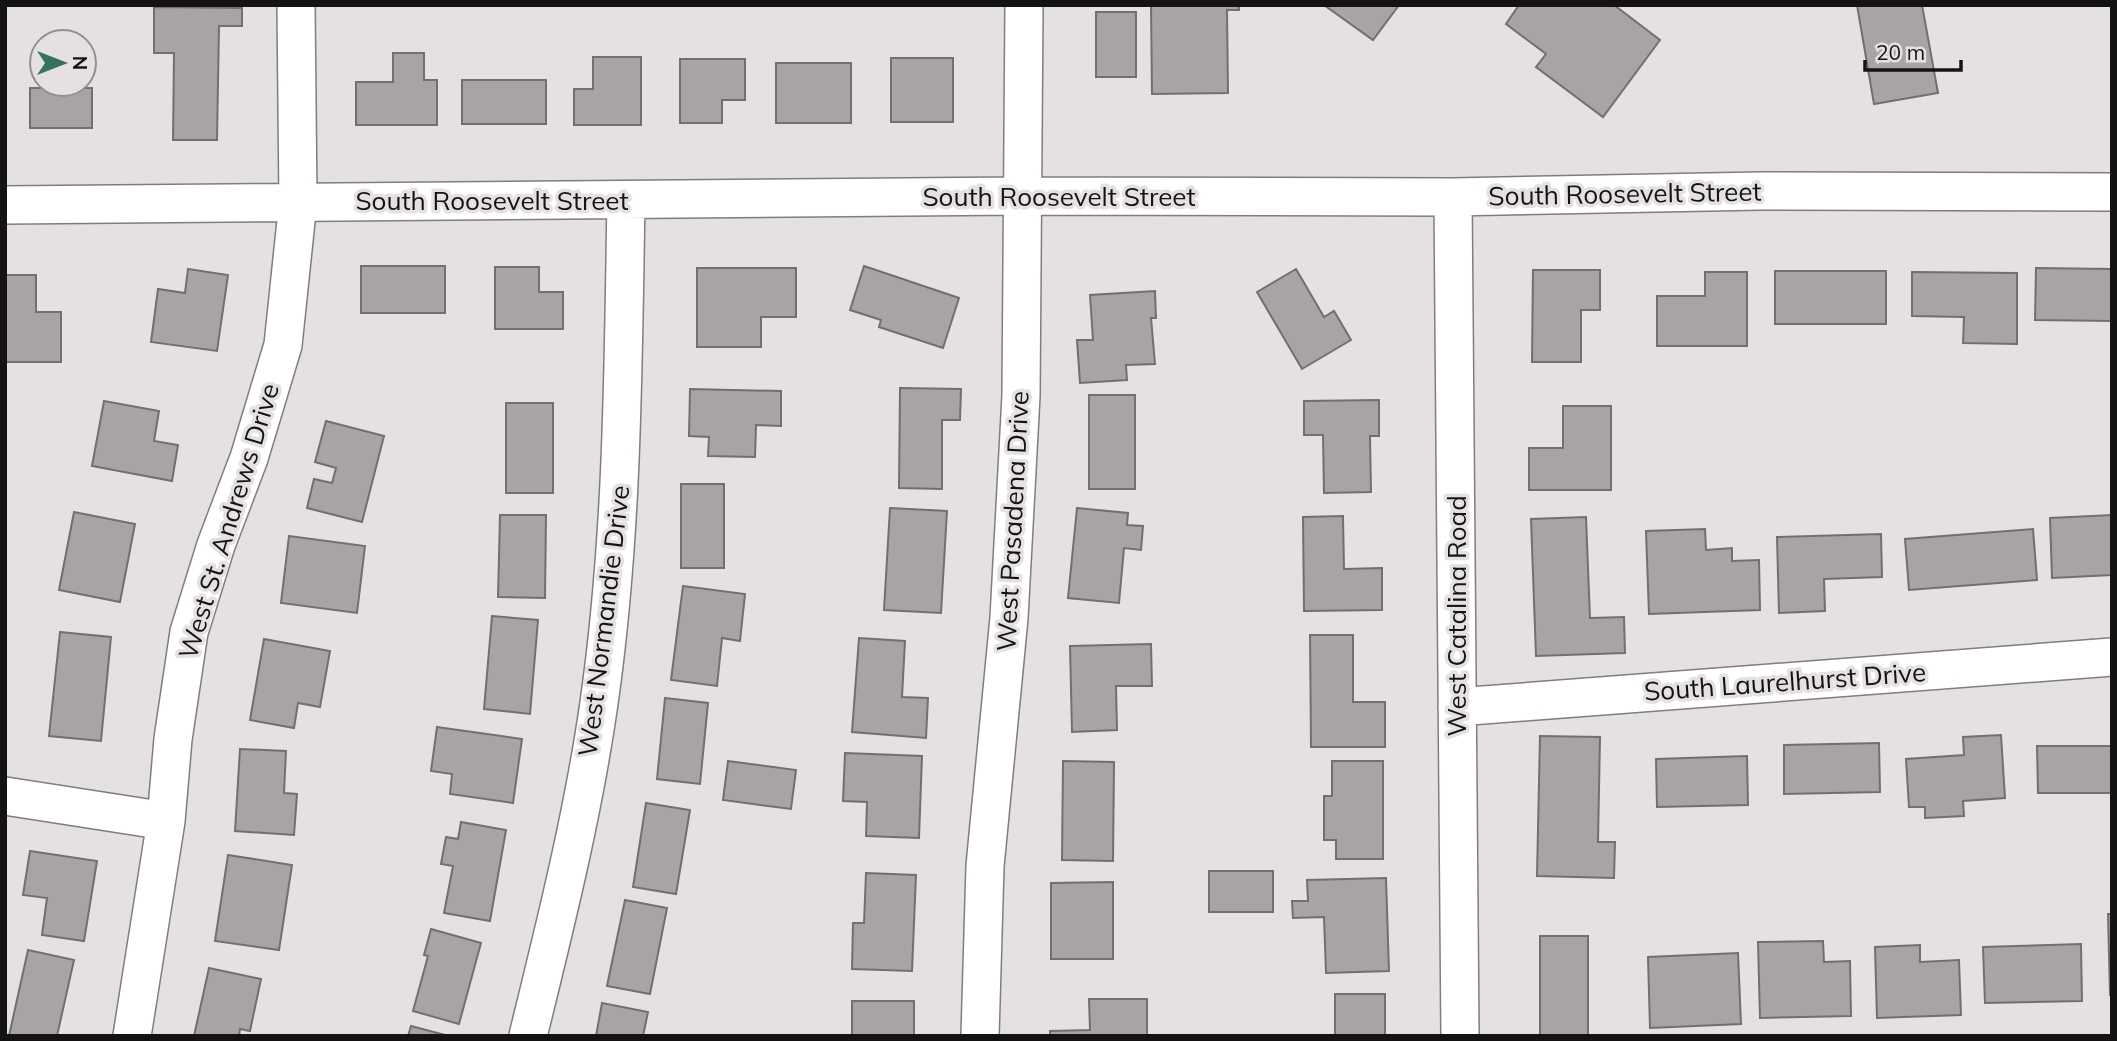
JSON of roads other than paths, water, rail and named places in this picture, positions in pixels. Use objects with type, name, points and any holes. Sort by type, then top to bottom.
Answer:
[{"type":"street","name":"West St. Andrews Drive","points":[[132,1036],[166,821],[173,739],[189,632],[216,545],[249,458],[283,345],[298,202],[296,5]]},
{"type":"street","name":"West Pasadena Drive","points":[[980,1036],[985,866],[1009,618],[1021,396],[1025,196],[1024,5]]},
{"type":"street","name":"South Roosevelt Street","points":[[5,205],[1025,196],[1453,197],[1761,191],[2112,192]]},
{"type":"street","name":"West Catalina Road","points":[[1453,197],[1460,1036]]},
{"type":"street","name":"West Normandie Drive","points":[[528,1036],[556,920],[599,704],[622,484],[626,200]]},
{"type":"street","name":"South Laurelhurst Drive","points":[[1457,707],[2112,657]]},
{"type":"street","points":[[5,796],[166,821]]}]
